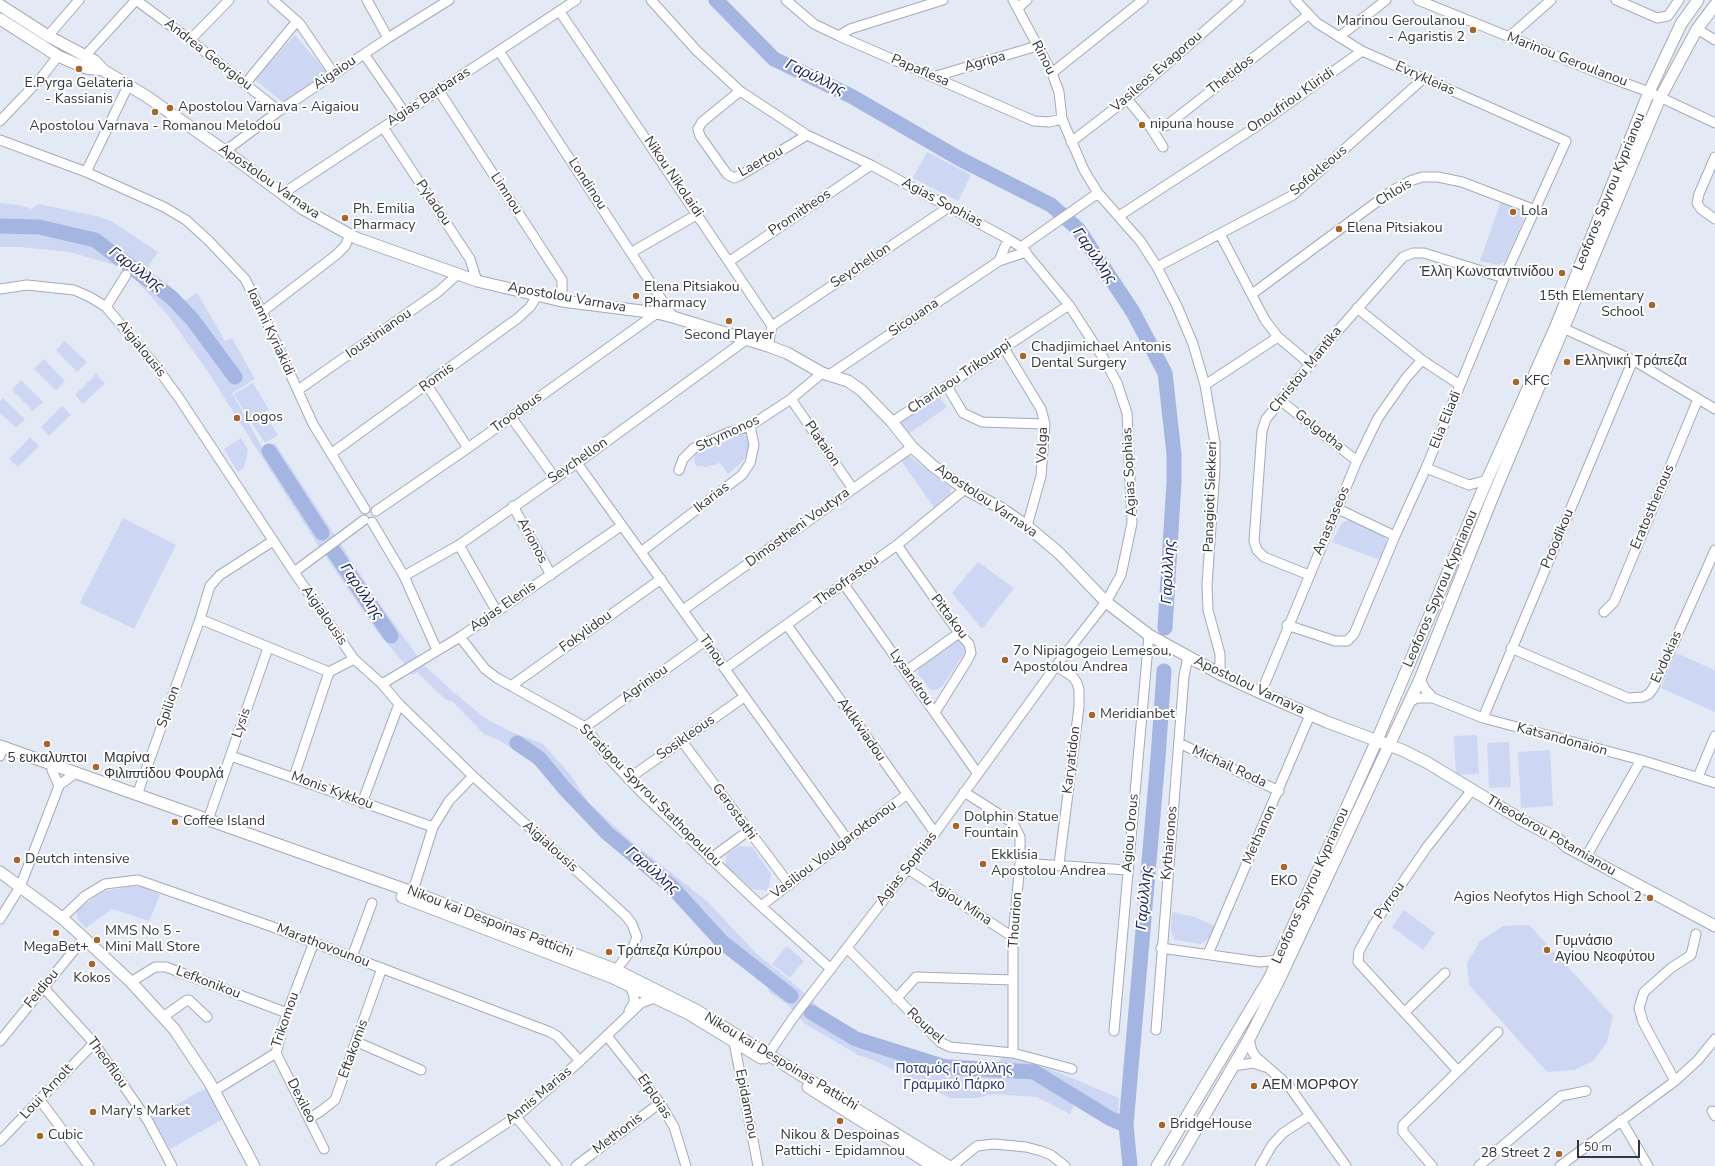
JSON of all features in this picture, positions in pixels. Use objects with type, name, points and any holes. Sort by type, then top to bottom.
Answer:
[{"type":"main road","name":"Leoforos Spyrou Kyprianou","points":[[1157,1166],[1270,977],[1278,960],[1377,740],[1487,480],[1556,326],[1649,92],[1681,24],[1698,0]]},
{"type":"main road","name":"Leoforos Spyrou Kyprianou","points":[[1175,1166],[1249,1039],[1281,976],[1420,679],[1491,501],[1565,329],[1660,98],[1696,29],[1715,5]]},
{"type":"main road","name":"Apostolou Varnava","points":[[4,7],[48,36],[95,61],[104,70],[225,151],[303,209],[350,235],[477,281],[562,301],[657,313],[673,317],[768,346],[787,353],[826,374],[848,381],[853,384],[892,422],[912,447],[933,466],[965,489],[998,507],[1027,526],[1059,553],[1106,602],[1149,635],[1220,674],[1310,715],[1389,745]]},
{"type":"main road","name":"Apostolou Varnava","points":[[0,19],[58,56],[86,68],[104,70]]},
{"type":"main road","name":"Theodorou Potamianou","points":[[1389,745],[1428,763],[1586,857],[1715,926]]},
{"type":"main road","name":"Nikou kai Despoinas Pattichi","points":[[0,752],[52,770],[73,775],[616,970],[649,994],[696,1010],[933,1166]]},
{"type":"main road","name":"Nikou kai Despoinas Pattichi","points":[[0,752],[208,820],[412,896],[649,994],[689,1014],[734,1042],[766,1057],[948,1166]]},
{"type":"main road","points":[[0,872],[62,918],[131,982],[174,1029],[214,1091],[254,1166]]},
{"type":"street","points":[[48,36],[79,0]]},
{"type":"street","points":[[85,56],[136,0]]},
{"type":"street","name":"Andrea Georgiou","points":[[136,0],[190,40],[279,111]]},
{"type":"street","points":[[190,40],[229,0]]},
{"type":"street","points":[[273,0],[297,21],[334,74]]},
{"type":"street","points":[[367,0],[388,38]]},
{"type":"street","name":"Aigaiou","points":[[225,151],[279,111],[388,38],[449,0]]},
{"type":"street","name":"Agias Barbaras","points":[[282,194],[560,12],[576,0]]},
{"type":"street","name":"Agias Sophias","points":[[651,0],[697,51],[740,91],[808,135],[949,207],[1008,239],[1023,250],[1069,305],[1104,359],[1117,383],[1127,413],[1132,523],[1121,575],[1106,602],[1056,666],[935,833],[906,868],[848,949],[793,1018],[766,1057]]},
{"type":"street","name":"Papaflesa","points":[[786,0],[814,24],[1034,121],[1049,122],[1062,119]]},
{"type":"street","points":[[839,36],[850,29],[943,0]]},
{"type":"street","points":[[1015,4],[1027,0]]},
{"type":"street","points":[[1052,73],[1143,0]]},
{"type":"street","name":"Vasileos Evagorou","points":[[1071,142],[1127,99],[1240,0]]},
{"type":"street","name":"Evrykleias","points":[[1295,0],[1308,15],[1339,38],[1362,52],[1566,141]]},
{"type":"street","points":[[1339,38],[1386,0]]},
{"type":"street","name":"Marinou Geroulanou","points":[[1418,0],[1509,38],[1649,92],[1715,123]]},
{"type":"street","points":[[1509,38],[1551,0]]},
{"type":"street","points":[[1616,0],[1657,18],[1668,16],[1678,0]]},
{"type":"street","name":"Rinou","points":[[1015,4],[1052,73],[1059,92],[1062,119]]},
{"type":"street","name":"Nikou Nikolaidi","points":[[560,12],[730,261],[772,326]]},
{"type":"street","name":"Thetidos","points":[[1151,128],[1166,126],[1308,15]]},
{"type":"street","points":[[245,84],[297,21]]},
{"type":"street","points":[[1696,29],[1715,40]]},
{"type":"street","name":"Agripa","points":[[932,77],[1037,46]]},
{"type":"street","name":"Londinou","points":[[499,51],[632,252],[673,317]]},
{"type":"street","name":"Onoufriou Kliridi","points":[[1119,216],[1257,126],[1362,52]]},
{"type":"street","points":[[364,54],[405,113]]},
{"type":"street","points":[[0,120],[41,78],[58,56]]},
{"type":"street","name":"Sofokleous","points":[[1157,267],[1293,194],[1424,78]]},
{"type":"street","points":[[86,172],[128,86]]},
{"type":"street","name":"Limnou","points":[[439,91],[562,280],[562,301]]},
{"type":"street","name":"Laertou","points":[[740,91],[702,122],[698,129],[700,136],[727,174],[734,178],[741,175],[808,135]]},
{"type":"street","points":[[1127,99],[1151,128],[1163,147]]},
{"type":"street","name":"Panagioti Siekkeri","points":[[1062,119],[1084,170],[1098,193],[1141,242],[1157,267],[1177,306],[1193,344],[1205,385],[1215,443],[1207,585],[1208,610],[1220,654],[1220,674]]},
{"type":"street","name":"Pyladou","points":[[383,127],[470,259],[477,281]]},
{"type":"street","name":"Ioanni Kyriakidi","points":[[0,140],[86,172],[164,207],[186,220],[209,241],[245,279],[262,312],[283,362],[298,390],[313,424],[365,509]]},
{"type":"street","name":"Elia Eliadi","points":[[1287,626],[1335,641],[1347,641],[1354,634],[1395,536],[1426,468],[1504,278],[1566,141]]},
{"type":"street","points":[[1715,157],[1699,194],[1697,203],[1701,210],[1715,219]]},
{"type":"street","name":"Promitheos","points":[[730,261],[871,166]]},
{"type":"street","name":"Chlois","points":[[1252,294],[1393,190],[1410,181],[1422,177],[1438,177],[1462,182],[1534,210]]},
{"type":"street","name":"Sicouana","points":[[826,374],[999,261],[1023,250],[1044,231],[1098,193]]},
{"type":"street","name":"Seychellon","points":[[772,326],[949,207]]},
{"type":"street","points":[[632,252],[698,214]]},
{"type":"street","points":[[1220,234],[1265,320],[1278,337],[1310,364]]},
{"type":"street","points":[[262,312],[336,255],[345,246],[350,235]]},
{"type":"street","points":[[999,261],[1008,239]]},
{"type":"street","name":"Christou Mantika","points":[[1309,574],[1264,557],[1257,550],[1254,541],[1262,431],[1266,419],[1357,308],[1403,257],[1413,253],[1424,253],[1504,278]]},
{"type":"street","points":[[106,307],[126,275]]},
{"type":"street","name":"Ioustinianou","points":[[298,390],[438,292],[457,275]]},
{"type":"street","name":"Aigialousis","points":[[0,290],[27,284],[74,290],[90,297],[106,307],[155,365],[180,398],[273,541],[354,659],[382,684],[399,704],[473,776],[620,910],[632,924],[637,937],[632,949],[616,970]]},
{"type":"street","name":"Romis","points":[[332,453],[518,318],[530,307],[537,296]]},
{"type":"street","name":"Charilaou Trikouppi","points":[[892,422],[1069,305]]},
{"type":"street","points":[[1357,308],[1422,360],[1460,385]]},
{"type":"street","name":"Troodous","points":[[376,511],[511,418],[657,313]]},
{"type":"street","points":[[768,346],[772,326]]},
{"type":"street","points":[[1565,329],[1633,360],[1715,409]]},
{"type":"street","points":[[1205,385],[1278,337]]},
{"type":"street","name":"Seychellon","points":[[404,576],[459,545],[577,463],[747,339]]},
{"type":"street","name":"Volga","points":[[1004,348],[1041,410],[1045,424],[1041,476],[1027,526]]},
{"type":"street","name":"Anastaseos","points":[[1261,692],[1287,626],[1338,509],[1357,461],[1378,418],[1406,378],[1422,360]]},
{"type":"street","name":"Proodikou","points":[[1482,718],[1633,360]]},
{"type":"street","name":"Strymonos","points":[[679,470],[683,459],[694,448],[727,433],[750,426],[826,374]]},
{"type":"street","points":[[427,385],[468,448]]},
{"type":"street","points":[[947,386],[963,414],[982,422],[1045,424]]},
{"type":"street","name":"Plataion","points":[[791,399],[853,488]]},
{"type":"street","name":"Eratosthenous","points":[[1604,612],[1614,602],[1698,399]]},
{"type":"street","name":"Golgotha","points":[[1280,401],[1357,461]]},
{"type":"street","points":[[511,418],[555,478]]},
{"type":"street","name":"Ikarias","points":[[641,552],[742,475],[750,463],[754,445],[750,426]]},
{"type":"street","name":"Dimostheni Voutyra","points":[[683,610],[912,447]]},
{"type":"street","name":"Tinou","points":[[577,463],[847,839]]},
{"type":"street","points":[[1426,468],[1469,485],[1487,480]]},
{"type":"street","points":[[1469,485],[1478,502]]},
{"type":"street","name":"Theofrastou","points":[[725,669],[898,545],[965,489]]},
{"type":"street","name":"Arionos","points":[[514,506],[550,575]]},
{"type":"street","points":[[294,572],[342,536],[368,521],[377,516],[376,511],[370,507],[365,509],[362,513],[368,521],[404,576],[437,650]]},
{"type":"street","points":[[1338,509],[1395,536]]},
{"type":"street","name":"Agias Elenis","points":[[382,684],[406,668],[460,637],[621,526]]},
{"type":"street","name":"Spilion","points":[[137,796],[200,619],[210,586],[220,575],[273,541]]},
{"type":"street","points":[[459,545],[497,612]]},
{"type":"street","name":"Pittakou","points":[[898,545],[959,633],[969,644],[971,653],[935,712]]},
{"type":"street","name":"Evdokias","points":[[1511,648],[1628,698],[1643,697],[1649,694],[1654,687],[1715,550]]},
{"type":"street","name":"Fokylidou","points":[[511,686],[661,579]]},
{"type":"street","name":"Lysandrou","points":[[843,583],[978,774]]},
{"type":"street","points":[[200,619],[328,672]]},
{"type":"street","name":"Aklkiviadou","points":[[787,625],[906,795],[935,833]]},
{"type":"street","points":[[906,671],[959,633]]},
{"type":"street","name":"Agiou Orous","points":[[1114,1031],[1127,870],[1149,635]]},
{"type":"street","name":"Stratigou Spyrou Stathopoulou","points":[[460,637],[485,669],[511,686],[585,727],[607,756],[710,859],[831,969]]},
{"type":"street","name":"Agriniou","points":[[585,727],[704,641]]},
{"type":"street","name":"Lysis","points":[[208,820],[268,648]]},
{"type":"street","name":"Kythaironos","points":[[1156,1030],[1178,743],[1184,676],[1188,657]]},
{"type":"street","points":[[294,777],[328,672],[354,659]]},
{"type":"street","name":"Karyatidon","points":[[1056,666],[1073,677],[1079,690],[1079,707],[1058,864]]},
{"type":"street","points":[[1420,679],[1424,689],[1433,698]]},
{"type":"street","name":"Sosikleous","points":[[628,778],[744,697]]},
{"type":"street","points":[[1409,702],[1417,698],[1433,698]]},
{"type":"street","name":"Katsandonaion","points":[[1433,698],[1482,718],[1641,760],[1715,783]]},
{"type":"street","points":[[362,803],[399,704]]},
{"type":"street","name":"Methanon","points":[[1208,954],[1279,791],[1310,715]]},
{"type":"street","points":[[1698,778],[1715,736]]},
{"type":"street","name":"Gerostathi","points":[[681,740],[748,832],[789,884]]},
{"type":"street","name":"Michail Roda","points":[[1178,743],[1279,791]]},
{"type":"street","name":"Monis Kykkou","points":[[231,756],[433,827]]},
{"type":"street","points":[[1586,857],[1641,760]]},
{"type":"street","points":[[52,770],[60,785]]},
{"type":"street","points":[[0,919],[20,887],[60,785],[73,775]]},
{"type":"street","points":[[412,896],[433,827],[449,801],[473,776]]},
{"type":"street","name":"Pyrrou","points":[[1458,1071],[1358,962],[1359,951],[1374,924],[1427,847],[1472,790]]},
{"type":"street","name":"Thourion","points":[[964,792],[1013,823],[1020,837],[1020,862],[1014,937],[1013,1053]]},
{"type":"street","name":"Vasiliou Voulgaroktonou","points":[[761,906],[906,795]]},
{"type":"street","points":[[710,859],[748,832]]},
{"type":"street","points":[[1020,862],[1127,870]]},
{"type":"street","name":"Agiou Mina","points":[[906,868],[1014,937]]},
{"type":"street","name":"Marathovounou","points":[[62,918],[85,896],[105,884],[138,880],[314,942],[550,1032],[557,1036],[580,1061]]},
{"type":"street","points":[[352,957],[372,903]]},
{"type":"street","points":[[1675,1081],[1643,1022],[1640,1008],[1644,992],[1671,968],[1691,956],[1696,934]]},
{"type":"street","name":"Feidiou","points":[[0,1041],[84,938]]},
{"type":"street","name":"Trikomou","points":[[214,1091],[276,1053],[287,1013],[314,942]]},
{"type":"street","points":[[1162,948],[1260,962],[1278,960]]},
{"type":"street","name":"Roupel","points":[[848,949],[940,1042],[950,1047],[1013,1053],[1072,1069]]},
{"type":"street","points":[[1260,962],[1267,969],[1270,977]]},
{"type":"street","name":"Lefkonikou","points":[[131,982],[156,967],[166,966],[287,1013]]},
{"type":"street","name":"Eftakomis","points":[[310,1118],[335,1100],[357,1042],[382,968]]},
{"type":"street","points":[[1405,1012],[1445,973]]},
{"type":"street","points":[[896,999],[916,978],[1013,980]]},
{"type":"street","name":"Annis Marias","points":[[628,1014],[634,1003],[634,996],[630,986]]},
{"type":"street","name":"Theofilou","points":[[44,988],[94,1043],[148,1121],[172,1166]]},
{"type":"street","name":"Annis Marias","points":[[441,1166],[516,1117],[580,1061],[649,994]]},
{"type":"street","points":[[163,1017],[187,1000],[189,1000],[207,1017]]},
{"type":"street","points":[[1432,1166],[1403,1132],[1402,1124],[1498,1032]]},
{"type":"street","name":"Efploias","points":[[607,1036],[643,1079],[660,1103],[674,1127],[686,1166]]},
{"type":"street","points":[[1249,1039],[1252,1051],[1289,1086],[1346,1166]]},
{"type":"street","points":[[1560,1166],[1675,1081],[1698,1060],[1715,1040]]},
{"type":"street","points":[[357,1042],[421,1070]]},
{"type":"street","name":"Epidamnou","points":[[734,1042],[756,1166]]},
{"type":"street","name":"Loui Arnolt","points":[[0,1141],[94,1043]]},
{"type":"street","name":"Dexileo","points":[[276,1053],[310,1118],[324,1149]]},
{"type":"street","points":[[1233,1066],[1253,1063],[1271,1068]]},
{"type":"street","points":[[1479,1166],[1562,1096],[1586,1091]]},
{"type":"street","points":[[40,1100],[89,1166]]},
{"type":"street","name":"Methonis","points":[[576,1166],[660,1103]]},
{"type":"street","points":[[1260,1166],[1272,1145],[1283,1133],[1309,1116]]},
{"type":"street","points":[[516,1117],[557,1166]]},
{"type":"street","points":[[1621,1120],[1648,1166]]},
{"type":"street","points":[[952,1166],[977,1146],[994,1144],[1026,1147],[1041,1151],[1051,1155],[1065,1166]]},
{"type":"green space","points":[[295,35],[329,75],[284,103],[254,79]]},
{"type":"green space","points":[[927,152],[971,175],[958,201],[913,178]]},
{"type":"green space","points":[[1501,201],[1515,207],[1522,213],[1523,221],[1507,257],[1504,262],[1498,265],[1480,261]]},
{"type":"green space","name":"Ποταμός Γαρύλλης Γραμμικό Πάρκο","points":[[0,203],[19,205],[32,209],[38,204],[96,216],[111,221],[158,252],[145,271],[171,287],[181,303],[197,293],[225,341],[232,338],[255,379],[232,393],[263,449],[275,443],[377,600],[424,665],[452,691],[485,718],[507,730],[543,744],[570,774],[588,802],[632,842],[707,901],[756,953],[800,989],[817,1006],[858,1035],[931,1058],[999,1062],[1003,1055],[1024,1060],[1067,1076],[1119,1098],[1118,1127],[1075,1103],[1070,1114],[1037,1097],[994,1094],[976,1098],[950,1098],[873,1060],[858,1055],[804,1023],[788,1005],[770,993],[766,984],[692,919],[661,886],[565,796],[560,786],[535,764],[499,740],[484,734],[453,702],[446,700],[417,672],[412,675],[404,663],[379,634],[319,547],[208,372],[167,314],[125,268],[70,252],[20,247],[0,247]]},
{"type":"green space","points":[[65,341],[87,362],[77,372],[56,350]]},
{"type":"green space","points":[[44,359],[65,381],[56,390],[34,369]]},
{"type":"green space","points":[[96,374],[105,383],[83,404],[75,395]]},
{"type":"green space","points":[[21,380],[43,402],[33,411],[12,390]]},
{"type":"green space","points":[[253,383],[269,410],[250,421],[234,394]]},
{"type":"green space","points":[[939,395],[947,407],[908,434],[900,425],[900,420]]},
{"type":"green space","points":[[3,398],[25,419],[16,428],[0,413],[0,401]]},
{"type":"green space","points":[[62,406],[71,415],[49,436],[41,427]]},
{"type":"green space","points":[[265,415],[278,435],[265,443],[252,423]]},
{"type":"green space","points":[[741,433],[750,439],[748,454],[741,463],[728,474],[720,463],[706,467],[696,466],[694,459],[697,452],[703,447],[729,435]]},
{"type":"green space","points":[[30,437],[39,446],[18,467],[9,459]]},
{"type":"green space","points":[[241,438],[248,450],[244,468],[238,472],[224,449]]},
{"type":"green space","points":[[908,455],[951,488],[949,497],[934,507],[904,465],[902,460]]},
{"type":"green space","points":[[123,518],[176,545],[134,629],[80,603]]},
{"type":"green space","points":[[1351,519],[1384,532],[1387,543],[1380,560],[1332,542],[1342,523]]},
{"type":"green space","points":[[978,562],[1014,588],[982,629],[952,593]]},
{"type":"green space","points":[[960,638],[967,649],[943,685],[938,689],[930,689],[918,674],[919,668]]},
{"type":"green space","points":[[1676,653],[1715,670],[1715,712],[1661,688]]},
{"type":"green space","points":[[1477,735],[1479,774],[1456,775],[1454,736]]},
{"type":"green space","points":[[1509,742],[1511,787],[1489,788],[1487,743]]},
{"type":"green space","points":[[1550,750],[1553,806],[1521,808],[1518,752]]},
{"type":"green space","points":[[739,846],[752,847],[771,874],[768,891],[752,889],[725,865],[727,854]]},
{"type":"green space","points":[[131,886],[143,887],[160,895],[149,921],[112,909],[86,928],[78,920],[76,911],[98,895],[106,891]]},
{"type":"green space","points":[[1404,910],[1435,933],[1423,950],[1392,927]]},
{"type":"green space","points":[[1172,912],[1195,917],[1215,926],[1210,938],[1201,944],[1175,940],[1171,932]]},
{"type":"green space","points":[[1529,925],[1613,1016],[1607,1042],[1594,1060],[1575,1070],[1547,1072],[1469,985],[1467,963],[1480,941],[1503,926]]},
{"type":"green space","points":[[787,946],[804,961],[790,978],[772,964]]},
{"type":"green space","points":[[206,1088],[223,1119],[170,1149],[152,1118]]},
{"type":"waterway","name":"Γαρύλλης","points":[[716,0],[774,59],[851,96],[960,159],[1051,205],[1078,229],[1133,312],[1165,373],[1174,454],[1174,482],[1165,628]]},
{"type":"waterway","name":"Γαρύλλης","points":[[0,226],[39,227],[95,240],[171,297],[192,319],[235,377]]},
{"type":"waterway","name":"Γαρύλλης","points":[[269,451],[322,533]]},
{"type":"waterway","name":"Γαρύλλης","points":[[332,549],[391,636]]},
{"type":"waterway","name":"Γαρύλλης","points":[[1126,1125],[1158,758],[1164,671]]},
{"type":"waterway","name":"Γαρύλλης","points":[[517,743],[539,758],[565,789],[607,833],[672,887],[722,942],[791,996]]},
{"type":"waterway","name":"Γαρύλλης","points":[[811,1012],[856,1039],[945,1067],[1034,1072],[1111,1119],[1126,1125],[1130,1166]]},
{"type":"place","name":"Marinou Geroulanou - Agaristis 2","points":[[1473,30]]},
{"type":"place","name":"E.Pyrga Gelateria - Kassianis","points":[[79,69]]},
{"type":"place","name":"Apostolou Varnava - Aigaiou","points":[[170,108]]},
{"type":"place","name":"Apostolou Varnava - Romanou Melodou","points":[[155,112]]},
{"type":"place","name":"nipuna house","points":[[1142,125]]},
{"type":"place","name":"Lola","points":[[1513,212]]},
{"type":"place","name":"Ph. Emilia Pharmacy","points":[[345,218]]},
{"type":"place","name":"Elena Pitsiakou","points":[[1339,229]]},
{"type":"place","name":"Έλλη Κωνσταντινίδου","points":[[1562,273]]},
{"type":"place","name":"Elena Pitsiakou Pharmacy","points":[[636,296]]},
{"type":"place","name":"15th Elementary School","points":[[1652,305]]},
{"type":"place","name":"Second Player","points":[[729,321]]},
{"type":"place","name":"Chadjimichael Antonis Dental Surgery","points":[[1023,356]]},
{"type":"place","name":"Ελληνική Τράπεζα","points":[[1567,362]]},
{"type":"place","name":"KFC","points":[[1516,382]]},
{"type":"place","name":"Logos","points":[[237,418]]},
{"type":"place","name":"7o Nipiagogeio Lemesou, Apostolou Andrea","points":[[1005,660]]},
{"type":"place","name":"Meridianbet","points":[[1092,715]]},
{"type":"place","name":"5 ευκαλυπτοι","points":[[47,744]]},
{"type":"place","name":"Μαρίνα Φιλιππίδου Φουρλά","points":[[96,767]]},
{"type":"place","name":"Coffee Island","points":[[175,822]]},
{"type":"place","name":"Dolphin Statue Fountain","points":[[956,826]]},
{"type":"place","name":"Deutch intensive","points":[[17,860]]},
{"type":"place","name":"Ekklisia Apostolou Andrea","points":[[983,864]]},
{"type":"place","name":"EKO","points":[[1284,867]]},
{"type":"place","name":"Agios Neofytos High School 2","points":[[1650,898]]},
{"type":"place","name":"MegaBet+","points":[[56,933]]},
{"type":"place","name":"MMS No 5 - Mini Mall Store","points":[[97,940]]},
{"type":"place","name":"Γυμνάσιο Αγίου Νεοφύτου","points":[[1547,950]]},
{"type":"place","name":"Τράπεζα Κύπρου","points":[[609,952]]},
{"type":"place","name":"Kokos","points":[[92,964]]},
{"type":"place","name":"ΑΕΜ ΜΟΡΦΟΥ","points":[[1254,1086]]},
{"type":"place","name":"Mary's Market","points":[[93,1112]]},
{"type":"place","name":"Nikou & Despoinas Pattichi - Epidamnou","points":[[840,1121]]},
{"type":"place","name":"BridgeHouse","points":[[1162,1125]]},
{"type":"place","name":"Cubic","points":[[40,1136]]},
{"type":"place","name":"28 Street 2","points":[[1559,1154]]}]
